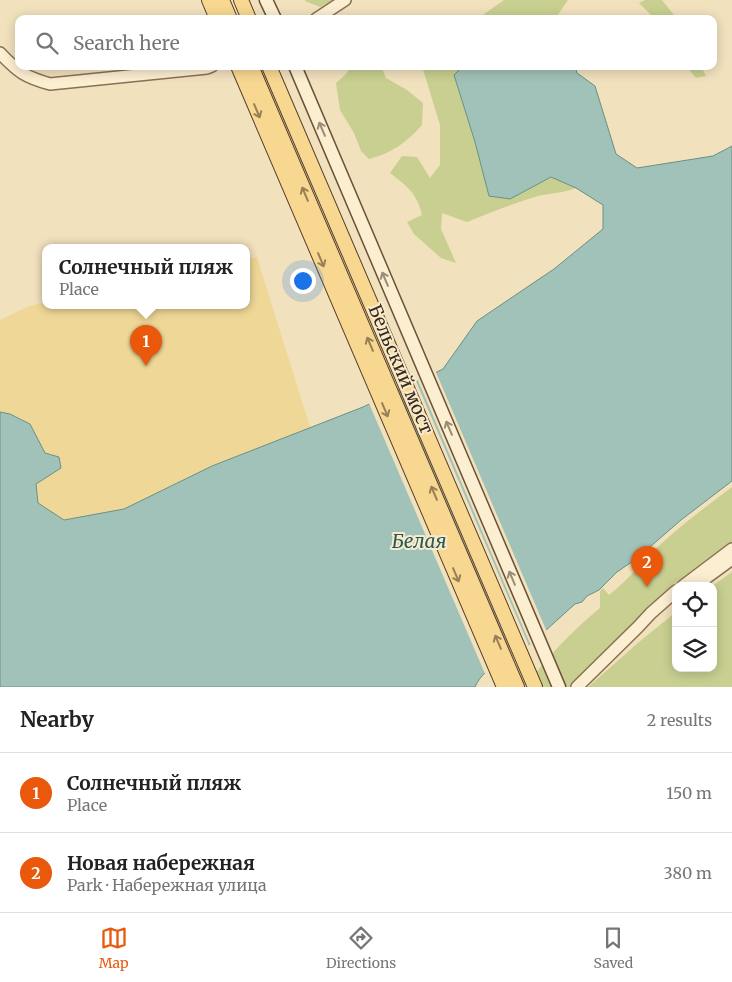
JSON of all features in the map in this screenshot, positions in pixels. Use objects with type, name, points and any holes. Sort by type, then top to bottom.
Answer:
[{"type":"main road","points":[[209,0],[215,15]]},
{"type":"main road","points":[[222,0],[228,15]]},
{"type":"main road","points":[[241,0],[247,15]]},
{"type":"main road","points":[[266,0],[273,15]]},
{"type":"main road","name":"Бельский мост","points":[[240,70],[504,687]]},
{"type":"main road","name":"Бельский мост","points":[[252,70],[517,687]]},
{"type":"main road","name":"Бельский мост","points":[[271,70],[534,687]]},
{"type":"main road","name":"Бельский мост","points":[[297,70],[559,687]]},
{"type":"street","points":[[322,15],[345,0]]},
{"type":"street","points":[[0,53],[15,69]]},
{"type":"street","points":[[16,70],[28,78],[50,84],[190,70]]},
{"type":"street","points":[[688,582],[732,549]]},
{"type":"street","points":[[700,582],[732,559]]},
{"type":"street","points":[[577,687],[672,595]]},
{"type":"street","points":[[638,628],[672,603]]},
{"type":"green space","points":[[306,0],[333,0],[320,7]]},
{"type":"green space","points":[[504,0],[568,0],[558,15],[483,15]]},
{"type":"green space","points":[[645,0],[662,0],[674,15],[651,15],[639,3]]},
{"type":"green space","points":[[348,70],[383,70],[386,78],[407,90],[423,103],[422,125],[404,142],[392,150],[369,159],[361,151],[354,133],[340,110],[336,83]]},
{"type":"green space","points":[[423,70],[459,70],[454,75],[475,142],[489,196],[510,199],[551,177],[576,188],[538,196],[467,222],[442,213],[441,229],[456,263],[441,258],[414,234],[407,222],[422,215],[420,207],[411,191],[390,173],[402,156],[417,157],[430,178],[440,165],[440,125]]},
{"type":"green space","points":[[689,70],[703,70],[706,76],[696,78]]},
{"type":"green space","points":[[732,487],[732,544],[683,582],[672,582],[672,591],[629,630],[571,687],[525,687],[560,645],[600,608],[600,591],[603,588],[609,595],[655,549],[696,514]]},
{"type":"green space","points":[[732,572],[732,687],[588,687],[672,615],[672,672],[717,672],[717,582]]},
{"type":"sand","points":[[257,257],[310,427],[212,466],[124,509],[64,520],[38,503],[36,484],[60,468],[46,454],[24,420],[0,412],[0,320],[29,306],[42,303],[42,309],[250,309],[250,259]]},
{"type":"water","name":"Белая","points":[[459,70],[576,70],[577,73],[595,86],[616,154],[637,168],[713,156],[732,146],[732,481],[681,520],[636,559],[617,572],[599,590],[587,596],[582,602],[575,604],[527,646],[491,668],[479,679],[475,687],[0,687],[0,412],[10,414],[30,424],[45,453],[59,457],[61,468],[36,484],[38,503],[64,520],[124,509],[212,466],[363,407],[443,369],[477,321],[554,269],[603,229],[603,205],[576,188],[551,177],[510,199],[489,196],[475,142],[454,75]]},
{"type":"pier","points":[[435,370],[547,632],[531,646],[417,378]]},
{"type":"pier","points":[[415,379],[530,648],[513,657],[398,387]]},
{"type":"pier","points":[[395,388],[491,670],[486,676],[368,401]]},
{"type":"place","name":"Солнечный пляж","points":[[146,366]]},
{"type":"place","name":"Новая набережная","points":[[647,587]]}]
